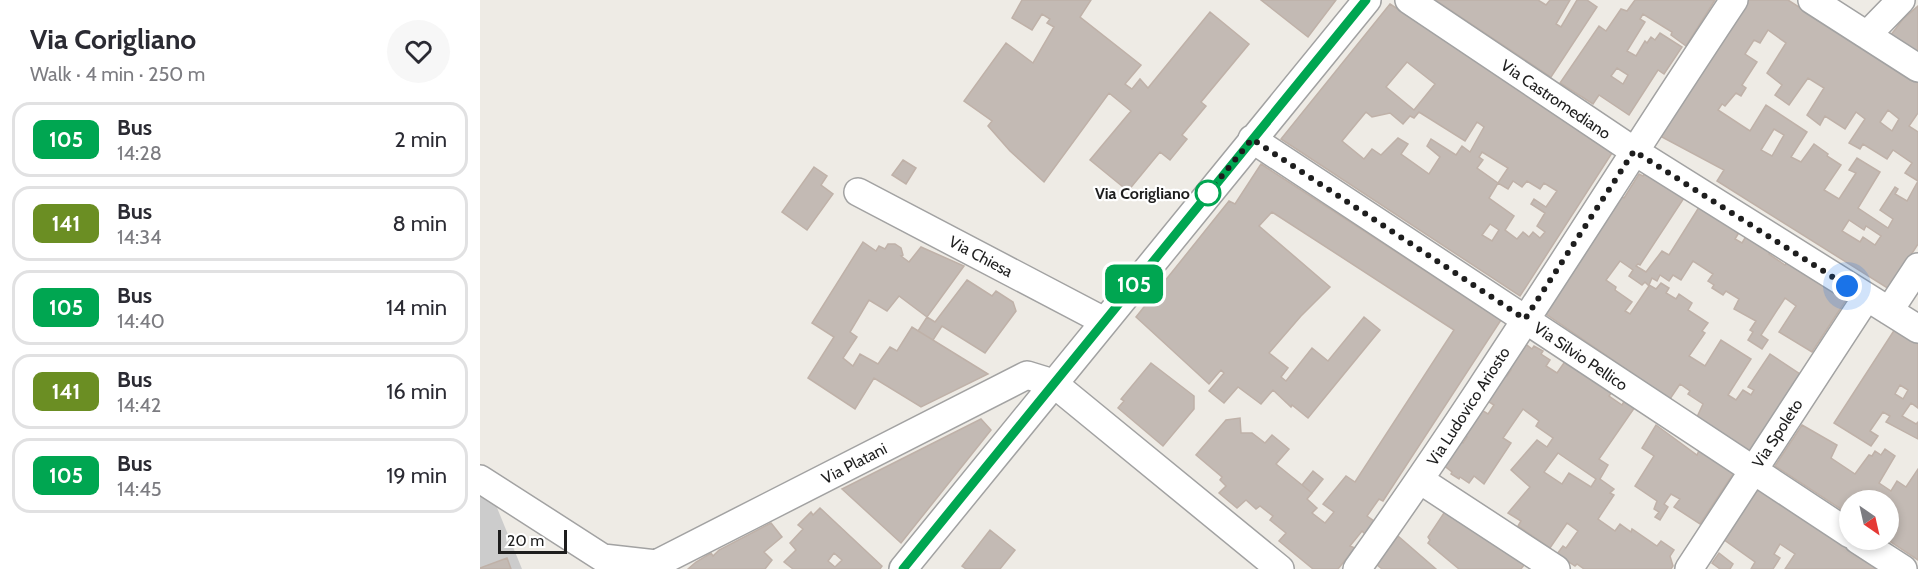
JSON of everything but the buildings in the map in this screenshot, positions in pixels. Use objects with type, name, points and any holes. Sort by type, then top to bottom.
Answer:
[{"type":"street","points":[[903,569],[1366,0]]},
{"type":"street","name":"Via Castromediano","points":[[1409,0],[1634,151],[1918,329]]},
{"type":"street","name":"Via Ludovico Ariosto","points":[[1357,569],[1420,480],[1734,0]]},
{"type":"street","points":[[1812,0],[1918,68]]},
{"type":"street","points":[[1867,35],[1901,0]]},
{"type":"street","name":"Via Silvio Pellico","points":[[1252,139],[1752,472],[1839,527]]},
{"type":"street","name":"Via Chiesa","points":[[858,192],[1104,321]]},
{"type":"street","name":"Via Spoleto","points":[[1689,569],[1752,472],[1878,305],[1918,267]]},
{"type":"street","name":"Via Platani","points":[[480,479],[603,558],[656,564],[1028,375],[1053,383]]},
{"type":"street","points":[[1053,383],[1280,569]]},
{"type":"street","points":[[1420,480],[1556,569]]},
{"type":"street","points":[[1874,550],[1903,569]]},
{"type":"shaded area","points":[[489,488],[522,569],[480,569],[480,491]]},
{"type":"bus line","name":"105","points":[[903,569],[1366,0]]},
{"type":"place","name":"Via Corigliano","points":[[1208,193]]},
{"type":"route","points":[[1208,193],[1252,139],[1525,319],[1634,151],[1847,286]]}]
